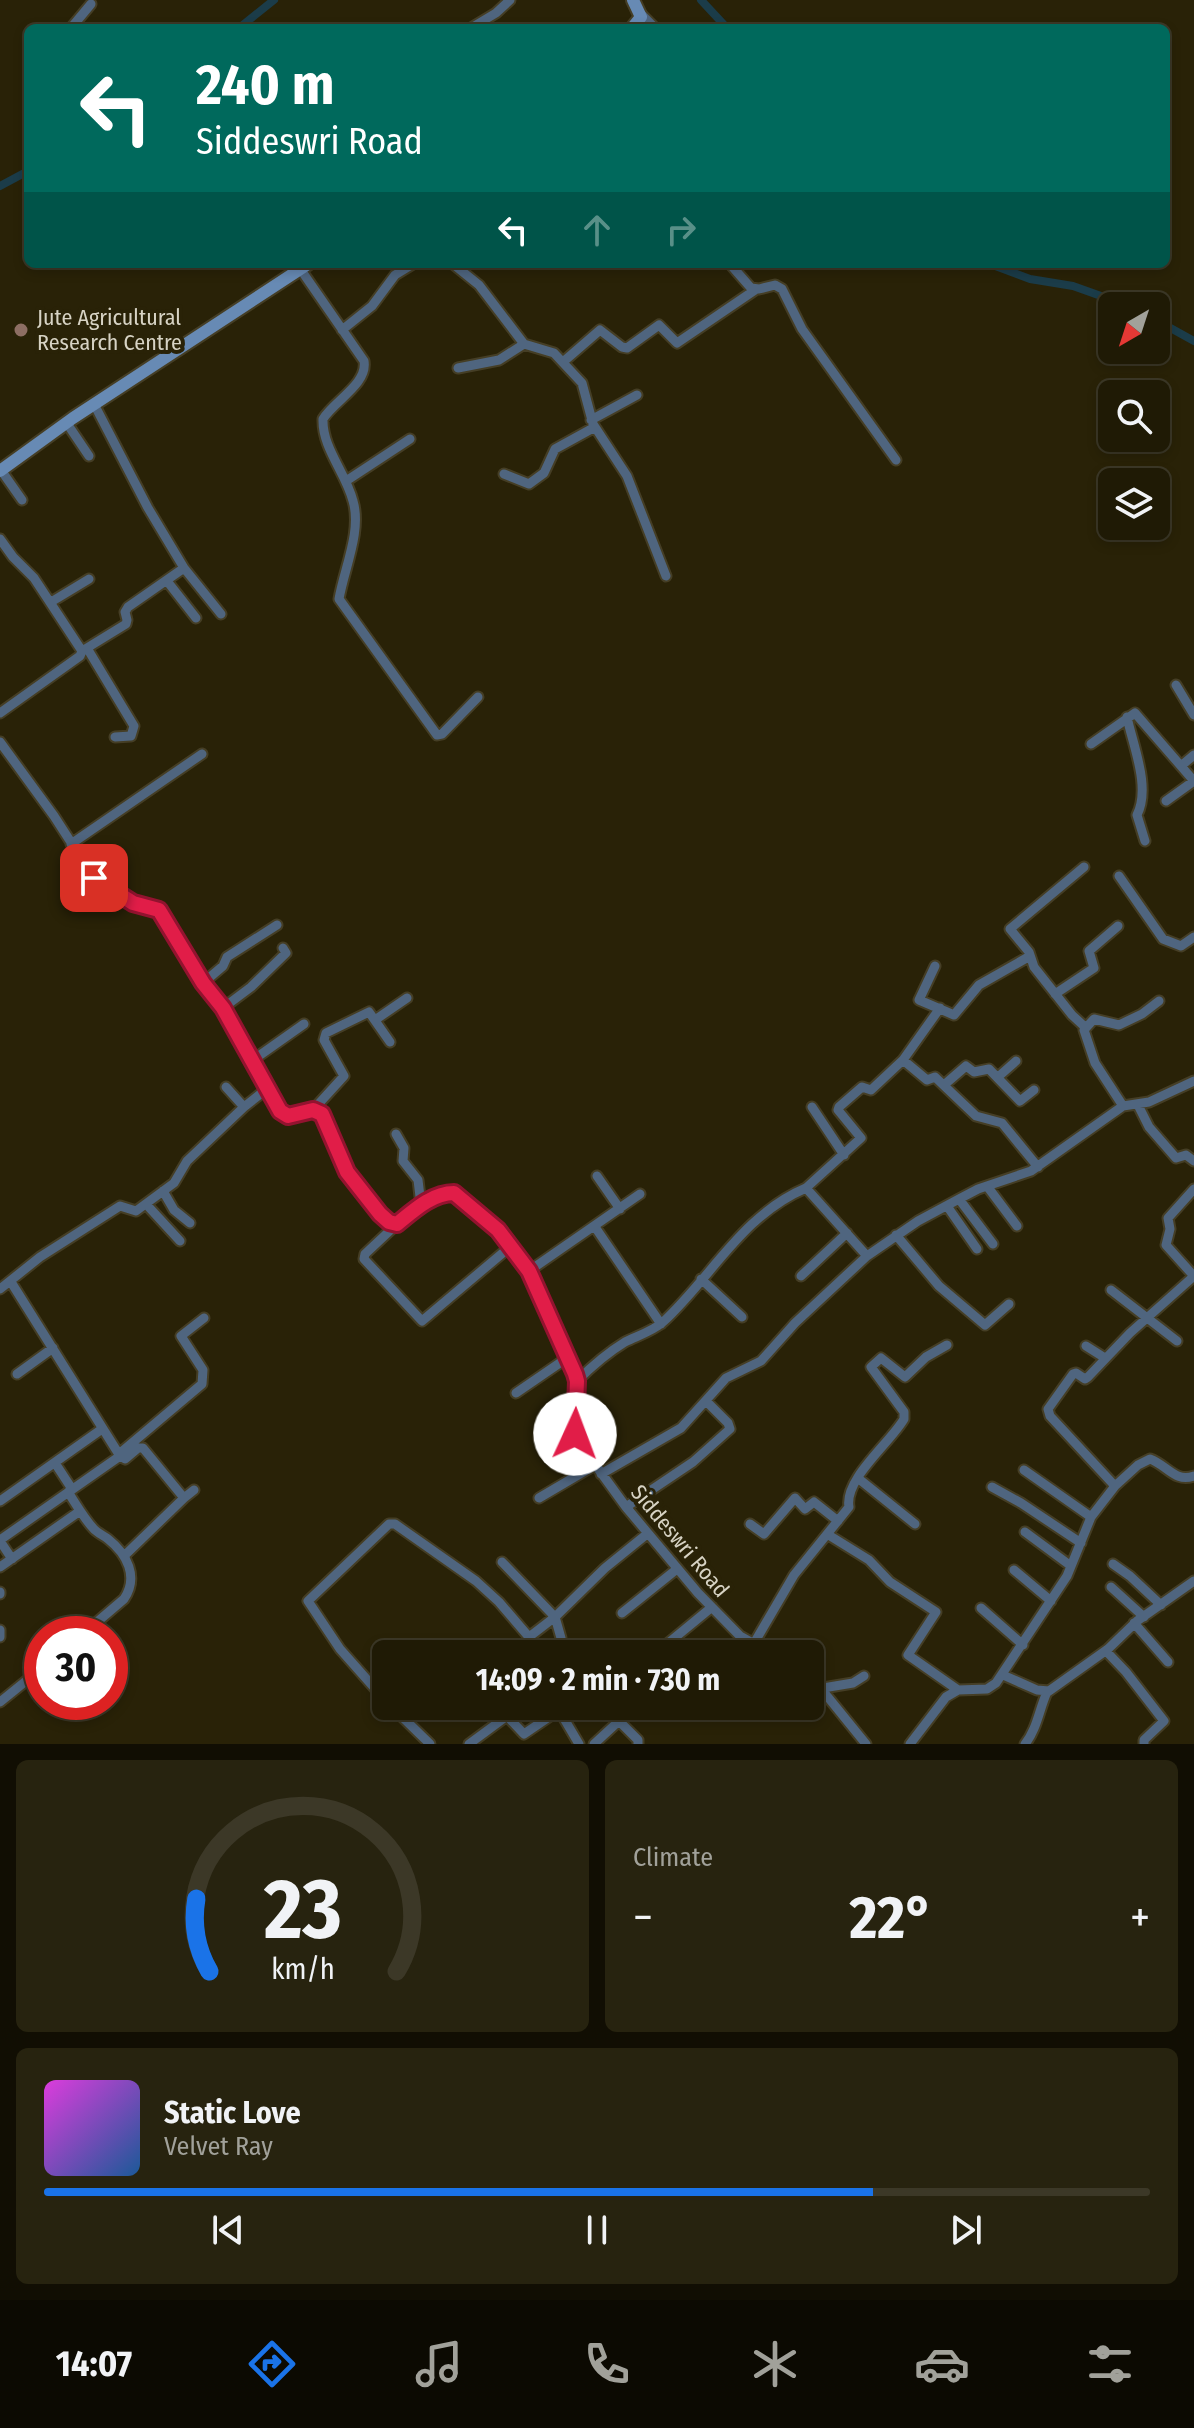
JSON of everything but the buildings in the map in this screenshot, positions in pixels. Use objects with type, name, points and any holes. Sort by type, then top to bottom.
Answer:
[{"type":"street","points":[[478,24],[510,0]]},
{"type":"street","points":[[633,0],[651,24]]},
{"type":"street","points":[[74,24],[91,1]]},
{"type":"street","points":[[635,24],[641,17],[640,13]]},
{"type":"street","points":[[22,500],[1,471],[66,422],[303,268]]},
{"type":"street","points":[[306,268],[364,361],[365,372],[327,412],[322,429],[346,481],[356,515],[339,596],[341,603],[437,735],[442,734],[478,697]]},
{"type":"street","points":[[342,330],[372,306],[397,273],[406,268]]},
{"type":"street","points":[[458,268],[479,285],[524,344],[554,353],[582,383],[593,423],[627,476],[666,576]]},
{"type":"street","points":[[733,268],[755,290]]},
{"type":"street","points":[[563,362],[600,330],[627,348],[657,324],[677,343],[755,290],[772,285],[782,289],[802,329],[896,460]]},
{"type":"street","points":[[458,368],[499,360],[524,344]]},
{"type":"street","points":[[504,474],[529,484],[544,473],[555,449],[637,395]]},
{"type":"street","points":[[94,404],[148,508],[184,568],[221,614]]},
{"type":"street","points":[[66,422],[89,456]]},
{"type":"street","points":[[346,481],[410,439]]},
{"type":"street","points":[[0,539],[51,602],[134,726],[131,736],[115,737]]},
{"type":"street","points":[[0,713],[85,650],[126,624],[126,610],[184,568]]},
{"type":"street","points":[[51,602],[89,579]]},
{"type":"street","points":[[167,581],[196,618]]},
{"type":"street","points":[[1176,685],[1194,715]]},
{"type":"street","points":[[1091,744],[1135,713],[1194,781],[1166,801]]},
{"type":"street","points":[[1127,717],[1138,759],[1142,804],[1137,815],[1145,841]]},
{"type":"street","points":[[0,742],[94,878],[133,903],[159,910],[203,983],[223,1008],[284,1115],[294,1117],[313,1110],[344,1076],[324,1035],[366,1011],[390,1042]]},
{"type":"street","points":[[71,844],[202,754]]},
{"type":"street","points":[[1181,766],[1194,755]]},
{"type":"street","points":[[1084,867],[1010,929],[1030,956],[1034,967],[1085,1027]]},
{"type":"street","points":[[1119,876],[1163,939],[1181,946],[1194,937]]},
{"type":"street","points":[[203,983],[223,966],[226,958],[277,925]]},
{"type":"street","points":[[1055,994],[1094,968],[1089,951],[1118,926]]},
{"type":"street","points":[[223,1008],[285,956],[283,948]]},
{"type":"street","points":[[935,966],[919,1000],[955,1014],[977,987],[1030,956]]},
{"type":"street","points":[[375,1020],[407,998]]},
{"type":"street","points":[[1123,1106],[1095,1063],[1083,1033],[1085,1027],[1097,1019],[1119,1025],[1142,1014],[1159,1001]]},
{"type":"street","points":[[577,1381],[596,1362],[622,1344],[661,1324],[730,1245],[785,1198],[806,1188],[861,1138],[838,1108],[862,1087],[871,1090],[903,1060],[940,1008]]},
{"type":"street","points":[[253,1060],[304,1024]]},
{"type":"street","points":[[903,1060],[927,1080],[934,1076],[976,1116],[1001,1122],[1038,1167]]},
{"type":"street","points":[[998,1077],[1016,1061]]},
{"type":"street","points":[[944,1085],[966,1066],[974,1072],[987,1068],[1020,1101],[1034,1090]]},
{"type":"street","points":[[601,1474],[681,1428],[729,1376],[761,1361],[795,1323],[867,1256],[896,1235],[959,1199],[1038,1167],[1123,1106],[1138,1105],[1194,1081]]},
{"type":"street","points":[[226,1087],[244,1107]]},
{"type":"street","points":[[0,1289],[40,1257],[120,1206],[134,1212],[146,1204],[176,1181],[187,1161],[268,1088]]},
{"type":"street","points":[[1138,1105],[1149,1127],[1176,1158],[1179,1160],[1186,1155],[1194,1161]]},
{"type":"street","points":[[812,1107],[844,1155]]},
{"type":"street","points":[[313,1110],[325,1118],[338,1153],[356,1184],[385,1219],[397,1224]]},
{"type":"street","points":[[396,1134],[404,1148],[403,1161],[418,1180],[421,1205]]},
{"type":"street","points":[[597,1176],[620,1209]]},
{"type":"street","points":[[987,1186],[1017,1226]]},
{"type":"street","points":[[806,1188],[867,1256]]},
{"type":"street","points":[[1115,1486],[1047,1412],[1073,1374],[1087,1378],[1147,1317],[1194,1276],[1166,1245],[1170,1229],[1168,1218],[1194,1189]]},
{"type":"street","points":[[163,1191],[174,1210],[190,1223]]},
{"type":"street","name":"Siddeswri Road","points":[[511,1246],[422,1321],[364,1259],[397,1224],[443,1193],[454,1193],[498,1230],[511,1246],[529,1271],[577,1381],[574,1431],[601,1474],[647,1534],[712,1607],[747,1640]]},
{"type":"street","points":[[529,1271],[640,1194]]},
{"type":"street","points":[[959,1199],[993,1244]]},
{"type":"street","points":[[146,1204],[180,1241]]},
{"type":"street","points":[[947,1206],[977,1249]]},
{"type":"street","points":[[595,1227],[661,1324]]},
{"type":"street","points":[[801,1276],[847,1233]]},
{"type":"street","points":[[896,1235],[939,1286],[985,1325],[1009,1304]]},
{"type":"street","points":[[701,1279],[742,1317]]},
{"type":"street","points":[[11,1282],[119,1455],[125,1459],[138,1448],[143,1448],[184,1498]]},
{"type":"street","points":[[1111,1290],[1177,1341]]},
{"type":"street","points":[[12,1559],[0,1540],[119,1455],[202,1384],[203,1370],[181,1336],[204,1318]]},
{"type":"street","points":[[752,1640],[794,1575],[849,1507],[847,1496],[870,1460],[902,1423],[904,1415],[871,1367],[882,1359],[905,1377],[926,1357],[947,1345]]},
{"type":"street","points":[[1086,1346],[1105,1358]]},
{"type":"street","points":[[17,1374],[53,1348]]},
{"type":"street","points":[[516,1393],[567,1358]]},
{"type":"street","points":[[626,1507],[693,1462],[729,1430],[728,1423],[706,1401]]},
{"type":"street","points":[[0,1501],[102,1429]]},
{"type":"street","points":[[910,1744],[941,1701],[958,1690],[987,1689],[1003,1675],[1071,1566],[1091,1517],[1115,1486],[1138,1465],[1150,1459],[1183,1479],[1194,1476]]},
{"type":"street","points":[[55,1463],[80,1511],[96,1532],[111,1541],[124,1556],[131,1574],[129,1592],[105,1616]]},
{"type":"street","points":[[539,1498],[595,1465]]},
{"type":"street","points":[[1024,1470],[1091,1517]]},
{"type":"street","points":[[859,1479],[915,1524]]},
{"type":"street","points":[[992,1487],[1081,1543]]},
{"type":"street","points":[[124,1556],[194,1490]]},
{"type":"street","points":[[750,1524],[764,1534],[795,1498],[805,1509],[814,1502],[838,1521]]},
{"type":"street","points":[[0,1567],[80,1511]]},
{"type":"street","points":[[372,1685],[340,1649],[308,1601],[389,1524],[395,1524],[476,1581],[499,1602],[526,1636],[532,1637],[647,1534]]},
{"type":"street","points":[[1025,1532],[1071,1566]]},
{"type":"street","points":[[827,1534],[869,1560],[893,1584],[936,1612],[909,1657],[958,1690]]},
{"type":"street","points":[[502,1562],[555,1617],[561,1640]]},
{"type":"street","points":[[1113,1564],[1161,1605]]},
{"type":"street","points":[[622,1613],[677,1569]]},
{"type":"street","points":[[1014,1570],[1051,1601]]},
{"type":"street","points":[[1025,1744],[1034,1731],[1037,1714],[1047,1692],[1106,1651],[1134,1623],[1194,1581]]},
{"type":"street","points":[[1111,1587],[1144,1617]]},
{"type":"street","points":[[672,1640],[712,1607]]},
{"type":"street","points":[[981,1608],[1023,1645]]},
{"type":"street","points":[[1134,1623],[1168,1662]]},
{"type":"street","points":[[0,1630],[0,1637]]},
{"type":"street","points":[[1106,1651],[1164,1721],[1143,1740],[1144,1744]]},
{"type":"street","points":[[1003,1675],[1047,1692]]},
{"type":"street","points":[[824,1688],[853,1683],[864,1676]]},
{"type":"street","points":[[0,1702],[24,1683]]},
{"type":"street","points":[[824,1689],[866,1744]]},
{"type":"street","points":[[405,1720],[430,1744]]},
{"type":"street","points":[[469,1744],[502,1720]]},
{"type":"street","points":[[511,1720],[524,1734],[544,1720]]},
{"type":"street","points":[[567,1720],[576,1743]]},
{"type":"street","points":[[594,1744],[619,1721],[638,1740],[638,1744]]},
{"type":"waterway","points":[[244,24],[274,0]]},
{"type":"waterway","points":[[701,0],[723,24]]},
{"type":"waterway","points":[[0,186],[24,173]]},
{"type":"waterway","points":[[1001,268],[1030,279],[1073,286],[1098,295]]},
{"type":"waterway","points":[[1170,328],[1194,341]]},
{"type":"place","name":"Jute Agricultural Research Centre","points":[[21,330]]},
{"type":"route","points":[[94,878],[133,903],[159,910],[203,983],[223,1008],[280,1111],[294,1117],[313,1110],[322,1114],[347,1172],[385,1219],[397,1224],[421,1205],[449,1192],[468,1202],[498,1230],[529,1271],[575,1374],[575,1434]]}]
